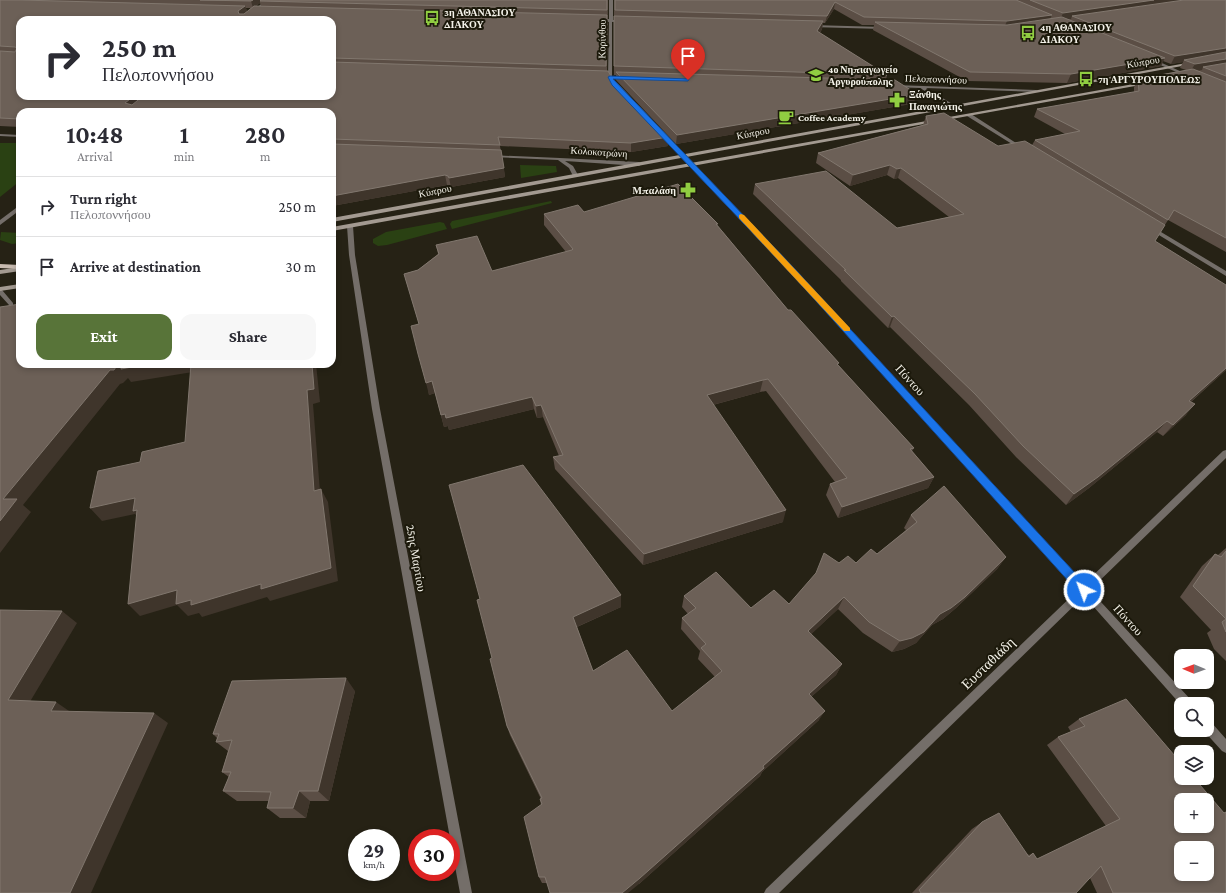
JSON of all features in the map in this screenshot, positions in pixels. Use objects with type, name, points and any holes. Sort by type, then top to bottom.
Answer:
[{"type":"main road","name":"Κύπρου","points":[[336,219],[1199,62]]},
{"type":"main road","points":[[1176,77],[1188,75],[1195,76]]},
{"type":"main road","name":"Κύπρου","points":[[336,228],[1148,82]]},
{"type":"main road","points":[[0,266],[16,268]]},
{"type":"main road","points":[[0,272],[16,269]]},
{"type":"main road","points":[[0,290],[16,287]]},
{"type":"street","points":[[249,16],[268,0]]},
{"type":"street","name":"Κορίνθου","points":[[610,77],[611,0]]},
{"type":"street","points":[[248,10],[262,11]]},
{"type":"street","points":[[595,20],[626,21]]},
{"type":"street","points":[[807,26],[886,28]]},
{"type":"street","points":[[1145,58],[1188,75]]},
{"type":"street","points":[[602,77],[618,78]]},
{"type":"street","points":[[610,77],[614,84]]},
{"type":"street","name":"Πελοποννήσου","points":[[888,86],[1036,91]]},
{"type":"street","points":[[920,87],[952,106]]},
{"type":"street","points":[[968,115],[1024,150]]},
{"type":"street","name":"Πόντου","points":[[657,128],[866,350],[1181,697]]},
{"type":"street","points":[[0,135],[16,136]]},
{"type":"street","name":"Κολοκοτρώνη","points":[[488,156],[639,164]]},
{"type":"street","name":"Κολοκοτρώνη","points":[[559,159],[571,167],[576,175]]},
{"type":"street","points":[[0,223],[16,210]]},
{"type":"street","points":[[1145,224],[1226,274]]},
{"type":"street","name":"25ης Μαρτίου","points":[[350,226],[352,255],[376,409],[466,893]]},
{"type":"street","points":[[0,290],[11,304]]},
{"type":"street","name":"Ευσταθιάδη","points":[[770,893],[1226,453]]},
{"type":"street","points":[[1214,734],[1226,748]]},
{"type":"green space","points":[[0,143],[16,143],[16,184],[0,197]]},
{"type":"green space","points":[[520,165],[556,166],[557,172],[521,178]]},
{"type":"green space","points":[[551,201],[552,203],[452,229],[450,224],[452,221]]},
{"type":"green space","points":[[440,222],[444,223],[447,229],[387,245],[378,246],[373,243],[373,239],[386,232]]},
{"type":"green space","points":[[1,232],[16,233],[16,244],[12,244],[0,240]]},
{"type":"building","points":[[0,0],[245,6],[238,11],[239,14],[244,14],[254,6],[607,15],[606,66],[336,58],[336,16],[16,16],[16,48],[0,46]]},
{"type":"building","points":[[200,0],[253,0],[251,1]]},
{"type":"building","points":[[607,0],[607,10],[260,1]]},
{"type":"building","points":[[615,0],[1016,0],[1052,15],[1007,21],[864,17],[835,2],[827,16],[615,10]]},
{"type":"building","points":[[1030,0],[1154,0],[1063,13]]},
{"type":"building","points":[[1184,0],[1226,0],[1226,48],[1175,56],[1072,16]]},
{"type":"building","points":[[614,16],[823,21],[817,31],[887,75],[614,66]]},
{"type":"building","points":[[1062,17],[1165,58],[1071,74],[970,72],[875,22],[1007,25]]},
{"type":"building","points":[[16,50],[16,100],[129,100],[125,103],[132,105],[138,100],[336,100],[336,62],[608,71],[612,78],[668,137],[631,143],[498,137],[500,145],[336,139],[336,108],[16,108],[16,119],[0,118],[0,51],[15,52]]},
{"type":"building","points":[[1226,52],[1226,59],[1195,64],[1184,60]]},
{"type":"building","points":[[1226,63],[1226,76],[1203,67]]},
{"type":"building","points":[[1193,69],[1226,82],[1226,238],[1174,210],[1168,220],[1035,140],[1080,131],[1037,109],[1139,91],[1138,79]]},
{"type":"building","points":[[616,72],[895,80],[917,94],[677,135]]},
{"type":"building","points":[[944,113],[998,146],[1025,141],[1165,225],[1155,241],[1226,285],[1226,368],[1189,401],[1195,404],[1173,425],[1167,421],[1098,477],[1074,494],[1023,446],[975,394],[894,316],[892,317],[844,270],[846,270],[755,184],[826,171],[897,228],[964,214],[901,168],[897,169],[890,165],[853,175],[818,153],[928,124],[926,116]]},
{"type":"building","points":[[336,144],[501,150],[504,168],[449,178],[445,175],[336,195]]},
{"type":"building","points":[[678,184],[718,224],[716,224],[788,310],[791,310],[839,363],[837,364],[914,448],[910,449],[934,477],[842,507],[830,484],[847,478],[768,379],[763,380],[707,395],[786,510],[644,554],[553,457],[563,455],[541,405],[536,406],[532,397],[446,418],[445,414],[441,415],[432,381],[426,383],[418,354],[411,326],[419,324],[404,274],[418,270],[439,254],[436,245],[477,236],[492,271],[572,250],[573,249],[544,214],[578,205],[584,212]]},
{"type":"building","points":[[16,305],[16,368],[115,368],[114,370],[110,370],[3,499],[17,499],[0,521],[0,307]]},
{"type":"building","points":[[191,368],[312,368],[314,389],[307,390],[314,491],[321,489],[331,568],[261,589],[261,584],[191,605],[191,600],[176,604],[177,590],[128,604],[137,510],[133,511],[135,498],[90,508],[98,471],[140,462],[142,452],[185,442]]},
{"type":"building","points":[[523,465],[621,595],[573,617],[593,671],[627,650],[672,711],[722,671],[701,648],[706,644],[682,618],[696,608],[684,596],[716,572],[751,608],[774,590],[789,604],[816,573],[824,553],[839,563],[848,556],[856,563],[871,549],[877,554],[917,522],[911,515],[944,486],[1006,557],[965,597],[951,608],[940,614],[924,632],[912,638],[900,641],[869,622],[844,597],[808,631],[842,664],[809,694],[825,711],[763,766],[764,768],[622,893],[550,893],[545,877],[539,877],[524,817],[542,804],[540,799],[542,798],[507,726],[477,600],[480,599],[449,485]]},
{"type":"building","points":[[1226,551],[1226,619],[1193,586],[1215,554],[1221,557]]},
{"type":"building","points":[[0,610],[62,611],[8,700],[56,702],[51,711],[154,713],[70,893],[0,893]]},
{"type":"building","points":[[1226,619],[1226,632],[1222,622]]},
{"type":"building","points":[[346,678],[318,791],[299,791],[293,808],[267,808],[271,792],[223,791],[231,772],[222,772],[232,740],[216,742],[219,734],[213,734],[232,681]]},
{"type":"building","points":[[1126,699],[1174,755],[1174,785],[1200,785],[1207,793],[1174,793],[1174,833],[1214,833],[1214,801],[1224,813],[1226,812],[1226,893],[1113,893],[1101,866],[1076,893],[921,893],[919,890],[982,822],[999,813],[1029,857],[1033,853],[1037,859],[1120,819],[1058,737],[1085,726],[1079,719]]},
{"type":"slow traffic","points":[[741,216],[847,330]]},
{"type":"place","name":"3η ΑΘΑΝΑΣΙΟΥ ΔΙΑΚΟΥ","points":[[432,18]]},
{"type":"place","name":"4η ΑΘΑΝΑΣΙΟΥ ΔΙΑΚΟΥ","points":[[1028,33]]},
{"type":"place","name":"4ο Νηπιαγωγείο Αργυρούπολης","points":[[816,75]]},
{"type":"place","name":"7η ΑΡΓΥΡΟΥΠΟΛΕΩΣ","points":[[1086,79]]},
{"type":"place","name":"Ξάνθης Παναγιώτης","points":[[897,100]]},
{"type":"place","name":"Coffee Academy","points":[[786,117]]},
{"type":"place","name":"Μπαλάση","points":[[688,190]]},
{"type":"route","points":[[688,80],[610,77],[614,84],[791,269],[1084,590]]}]
